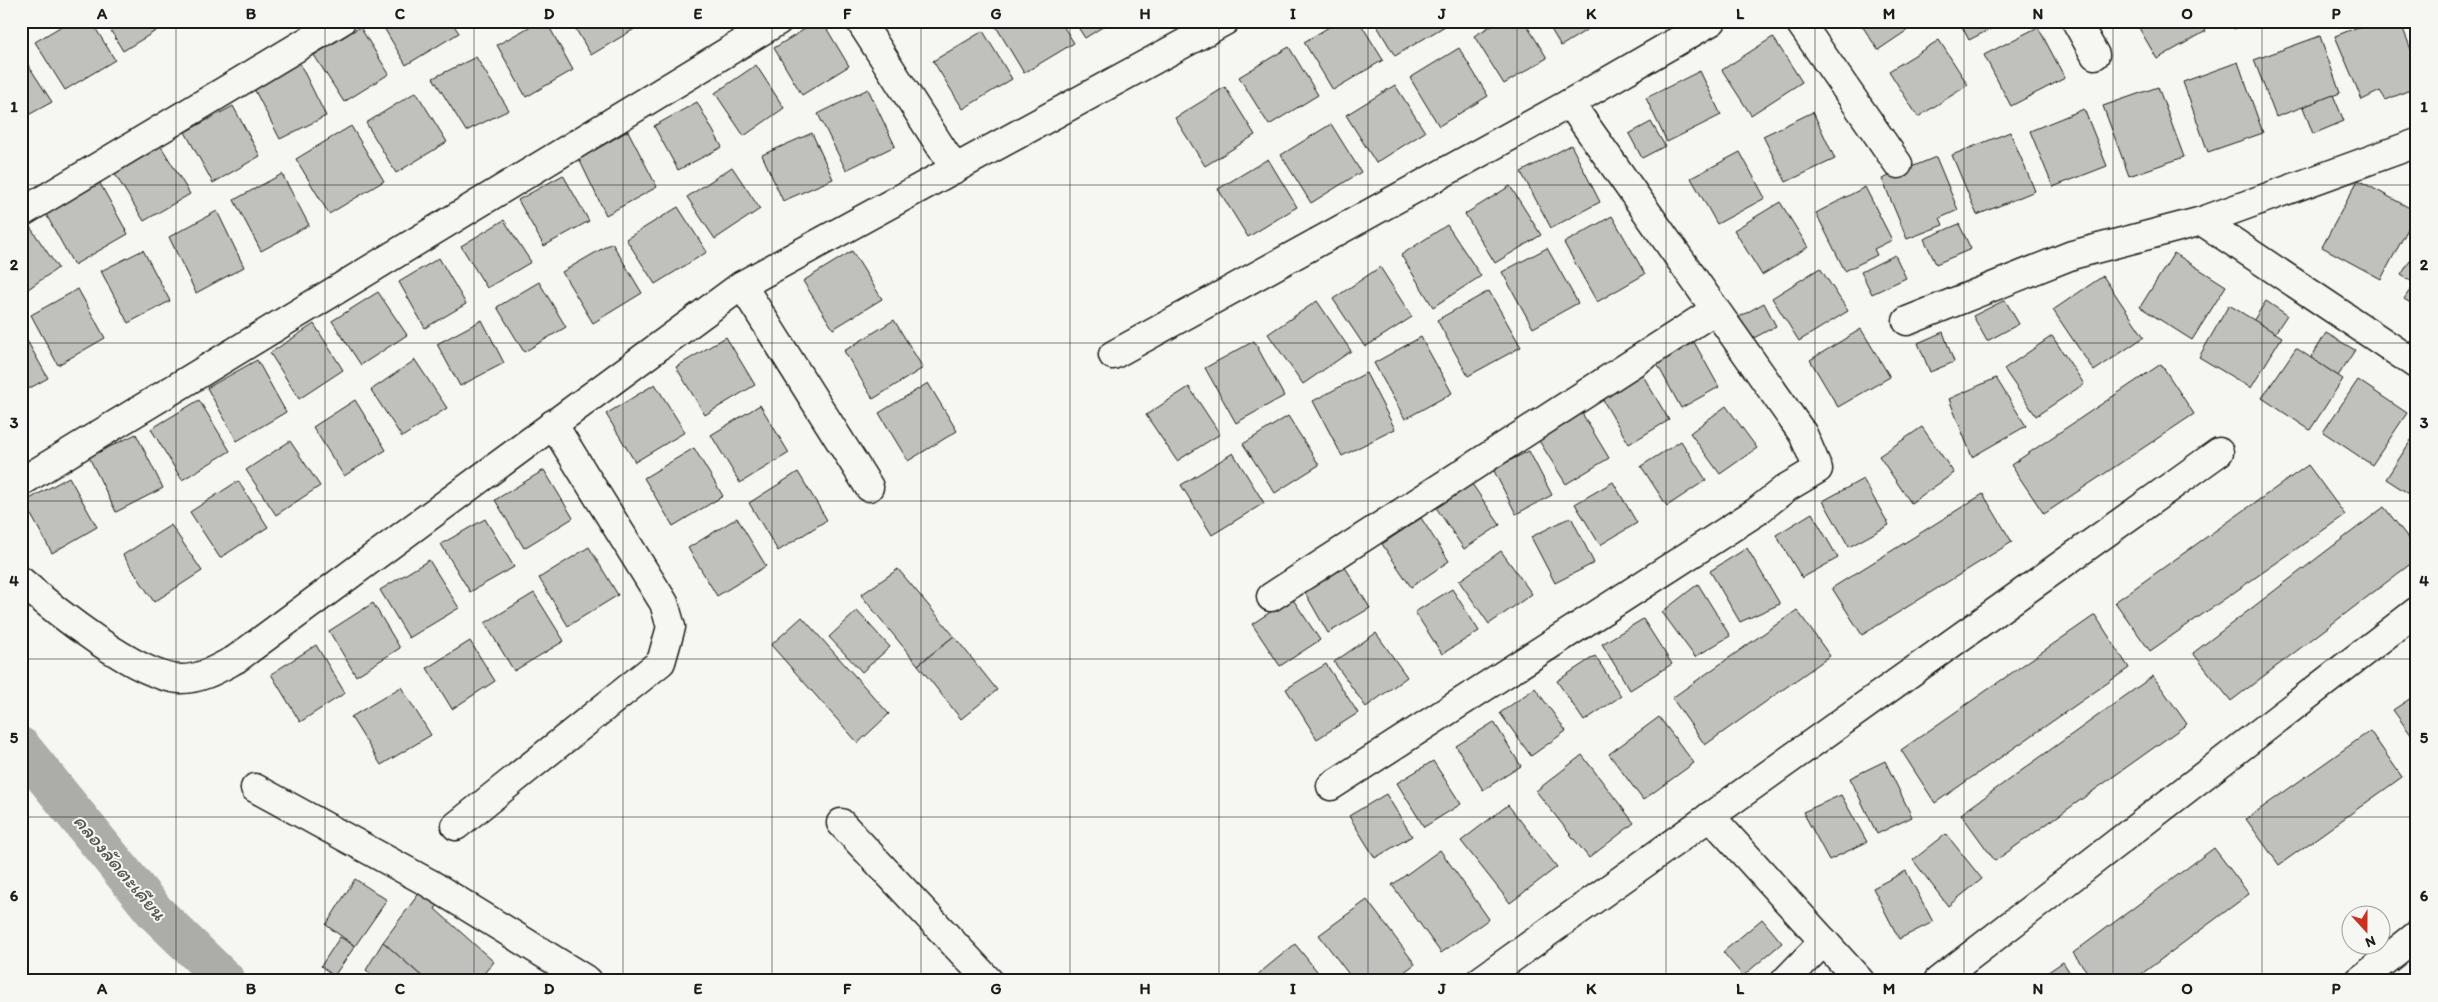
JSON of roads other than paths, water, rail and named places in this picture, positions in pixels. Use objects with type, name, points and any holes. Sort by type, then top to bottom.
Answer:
[{"type":"street","points":[[21,213],[341,21]]},
{"type":"street","points":[[21,482],[778,21]]},
{"type":"street","points":[[860,21],[955,168]]},
{"type":"street","points":[[21,581],[56,612],[144,670],[180,679],[209,674],[236,659],[742,285],[1225,21]]},
{"type":"street","points":[[1113,355],[1570,103],[1712,21]]},
{"type":"street","points":[[1799,21],[1898,164]]},
{"type":"street","points":[[2076,21],[2096,55]]},
{"type":"street","points":[[1330,786],[1756,512],[1786,488],[1818,469],[1803,434],[1570,103]]},
{"type":"street","points":[[1907,321],[2072,255],[2202,221],[2417,143]]},
{"type":"street","points":[[2202,221],[2417,365]]},
{"type":"street","points":[[742,285],[869,487]]},
{"type":"street","points":[[1271,597],[1715,310]]},
{"type":"street","points":[[456,826],[661,662],[671,627],[664,603],[553,424]]},
{"type":"street","points":[[1480,981],[2219,452]]},
{"type":"street","points":[[1938,981],[2417,611]]},
{"type":"street","points":[[255,788],[429,883],[588,981]]},
{"type":"street","points":[[1710,816],[1860,981]]},
{"type":"street","points":[[841,823],[989,981]]},
{"type":"street","points":[[2359,981],[2417,935]]},
{"type":"street","points":[[1785,981],[1824,941]]},
{"type":"waterway","name":"คลองลัดตะเคียน","points":[[21,747],[155,912],[226,981]]}]
